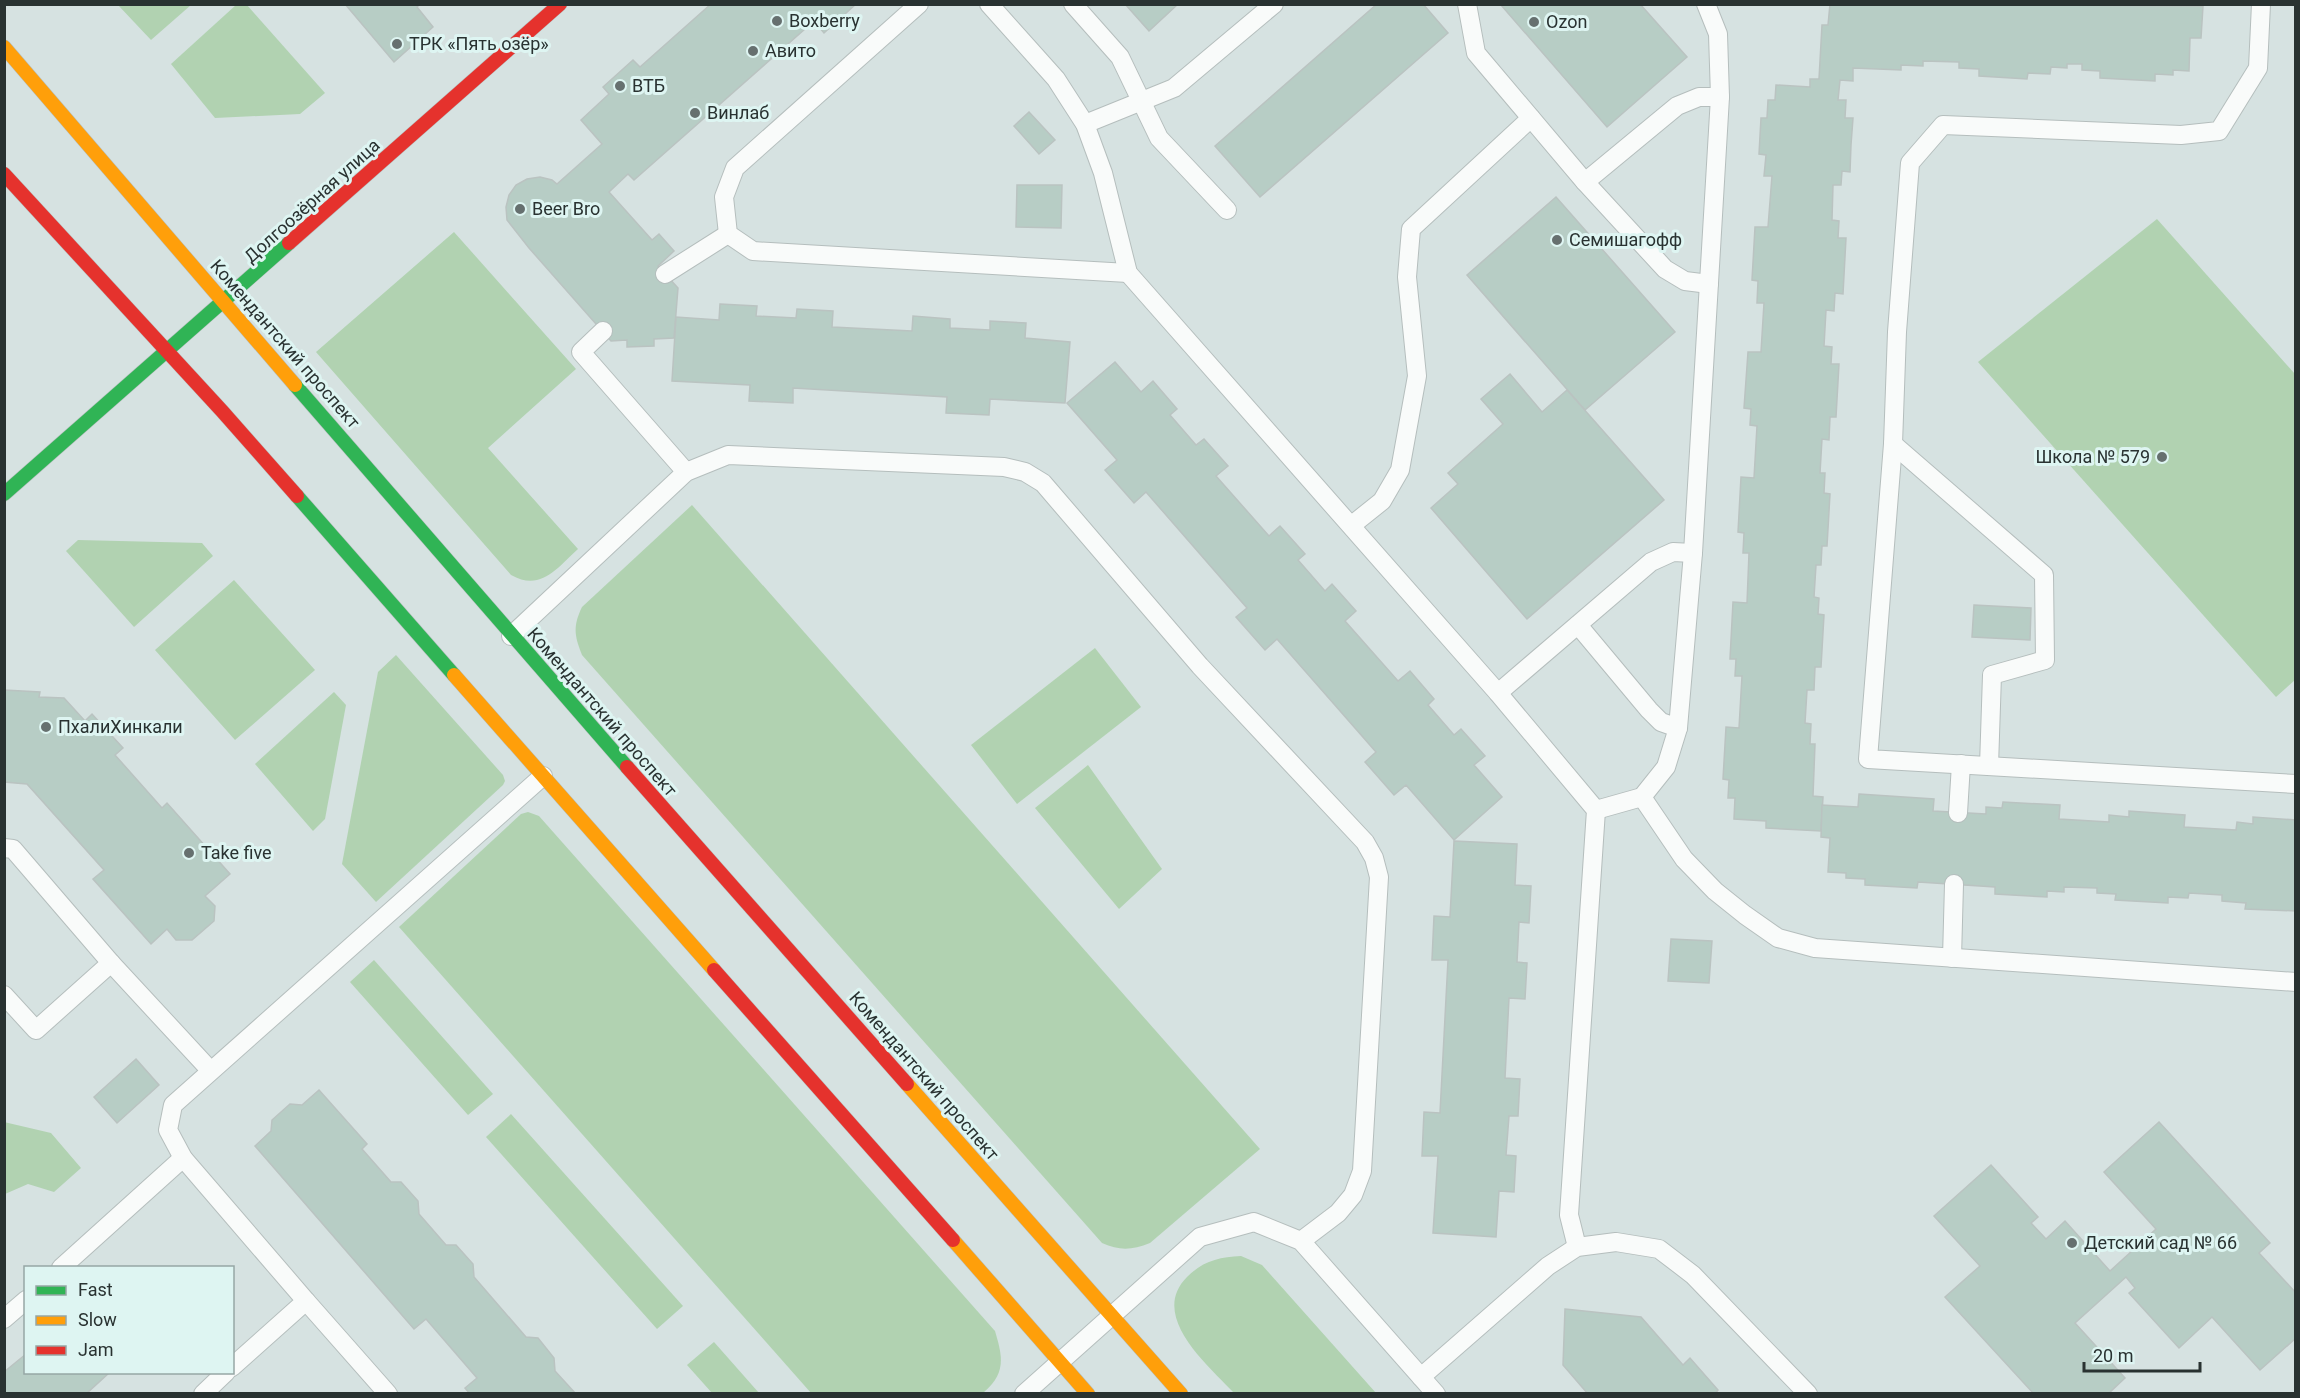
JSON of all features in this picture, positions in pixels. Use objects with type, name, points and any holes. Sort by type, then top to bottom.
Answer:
[{"type":"main road","name":"Долгоозёрная улица","points":[[4,494],[225,302],[560,4]]},
{"type":"main road","name":"Комендантский проспект","points":[[4,46],[511,636],[1181,1394]]},
{"type":"main road","points":[[4,174],[222,411],[1088,1394]]},
{"type":"lane","points":[[918,4],[735,168],[724,197],[728,234],[753,251],[1128,273]]},
{"type":"lane","points":[[989,4],[1056,79],[1085,124],[1103,173],[1128,273],[1352,525],[1596,810],[1569,1215],[1577,1247]]},
{"type":"lane","points":[[1073,4],[1120,57],[1159,138],[1227,210]]},
{"type":"lane","points":[[1085,124],[1174,88],[1274,4]]},
{"type":"lane","points":[[1467,4],[1476,53],[1585,182],[1665,269],[1685,281],[1709,284]]},
{"type":"lane","points":[[1596,810],[1642,797],[1666,767],[1678,728],[1693,552],[1720,98],[1718,34],[1706,4]]},
{"type":"lane","points":[[2261,4],[2258,68],[2219,131],[2181,135],[1943,125],[1910,163],[1897,332],[1893,444],[1868,759],[2295,784]]},
{"type":"lane","points":[[1585,182],[1677,106],[1699,97],[1720,98]]},
{"type":"lane","points":[[1352,525],[1382,501],[1400,470],[1417,376],[1407,277],[1411,229],[1531,118]]},
{"type":"lane","points":[[665,274],[728,234]]},
{"type":"lane","points":[[603,331],[581,352],[686,472]]},
{"type":"lane","points":[[1893,444],[2044,575],[2045,660],[1992,675],[1989,766]]},
{"type":"lane","points":[[511,636],[686,472],[728,455],[1004,467],[1025,472],[1043,483],[1200,666],[1365,842],[1374,858],[1379,877],[1362,1171],[1353,1195],[1338,1213],[1301,1241]]},
{"type":"lane","points":[[1498,693],[1651,562],[1673,552],[1693,552]]},
{"type":"lane","points":[[1578,625],[1649,710],[1661,722],[1678,728]]},
{"type":"lane","points":[[1958,813],[1961,764]]},
{"type":"lane","points":[[388,1394],[183,1158],[168,1130],[173,1105],[543,776]]},
{"type":"lane","points":[[1642,797],[1684,859],[1715,891],[1778,938],[1815,948],[2295,982]]},
{"type":"lane","points":[[4,848],[13,849],[111,963],[210,1070]]},
{"type":"lane","points":[[1952,958],[1954,884]]},
{"type":"lane","points":[[4,995],[36,1030],[111,963]]},
{"type":"lane","points":[[63,1266],[183,1158]]},
{"type":"lane","points":[[1024,1394],[1200,1237],[1254,1222],[1301,1241],[1436,1394]]},
{"type":"lane","points":[[1421,1377],[1548,1266],[1577,1247],[1616,1242],[1659,1250],[1693,1275],[1808,1394]]},
{"type":"lane","points":[[234,1365],[306,1301]]},
{"type":"lane","points":[[4,1319],[24,1302]]},
{"type":"lane","points":[[202,1394],[224,1374]]},
{"type":"green space","points":[[118,5],[191,5],[151,40]]},
{"type":"green space","points":[[236,5],[247,5],[325,93],[300,114],[215,118],[171,64]]},
{"type":"green space","name":"Школа № 579","points":[[2157,219],[2295,374],[2295,680],[2276,697],[1978,362]]},
{"type":"green space","points":[[454,232],[576,369],[488,448],[578,549],[548,576],[540,579],[522,580],[511,575],[316,352]]},
{"type":"green space","points":[[692,505],[1260,1149],[1150,1243],[1126,1249],[1102,1243],[582,655],[576,631],[582,607]]},
{"type":"green space","points":[[78,540],[202,543],[213,556],[134,627],[66,551]]},
{"type":"green space","points":[[234,580],[315,670],[235,740],[155,650]]},
{"type":"green space","points":[[1095,648],[1141,707],[1017,804],[971,745]]},
{"type":"green space","points":[[396,655],[503,775],[505,781],[376,902],[342,864],[378,672]]},
{"type":"green space","points":[[334,692],[346,705],[325,819],[313,831],[255,764]]},
{"type":"green space","points":[[1088,765],[1162,869],[1119,909],[1035,808]]},
{"type":"green space","points":[[528,812],[539,816],[995,1331],[1001,1365],[996,1379],[983,1393],[811,1393],[399,927],[521,814]]},
{"type":"green space","points":[[374,960],[493,1094],[468,1115],[350,982]]},
{"type":"green space","points":[[511,1114],[683,1306],[657,1329],[486,1137]]},
{"type":"green space","points":[[4,1122],[51,1133],[81,1168],[54,1192],[28,1184],[5,1194]]},
{"type":"green space","points":[[1241,1256],[1262,1265],[1376,1393],[1234,1393],[1186,1339],[1178,1324],[1174,1308],[1177,1292],[1187,1277],[1199,1267],[1226,1257]]},
{"type":"green space","points":[[714,1342],[759,1393],[712,1393],[687,1365]]},
{"type":"building","name":"ТРК «Пять озёр»","points":[[345,4],[420,4],[417,7],[433,27],[394,62]]},
{"type":"building","points":[[711,4],[856,4],[824,33],[814,21],[634,180],[628,174],[609,192],[652,240],[659,234],[674,251],[658,266],[678,288],[674,338],[654,339],[654,346],[627,347],[627,340],[611,341],[529,248],[507,220],[506,207],[509,195],[516,185],[527,179],[540,177],[557,184],[602,144],[581,120],[609,94],[603,87],[633,60],[640,67]]},
{"type":"building","points":[[1125,4],[1178,4],[1149,31]]},
{"type":"building","points":[[1377,4],[1423,4],[1448,33],[1260,197],[1215,146]]},
{"type":"building","points":[[1640,4],[1687,57],[1607,127],[1501,5]]},
{"type":"building","points":[[1830,4],[2203,6],[2201,38],[2190,38],[2189,71],[2173,70],[2173,75],[2155,74],[2155,81],[2100,78],[2100,71],[2082,70],[2082,64],[2067,64],[2067,68],[2051,67],[2050,74],[2028,73],[2027,79],[1979,76],[1979,69],[1959,68],[1959,62],[1923,61],[1923,66],[1901,65],[1901,70],[1853,68],[1853,81],[1840,80],[1838,100],[1846,100],[1845,118],[1853,118],[1850,172],[1842,171],[1841,185],[1833,185],[1832,220],[1839,221],[1838,238],[1846,238],[1843,294],[1835,293],[1834,311],[1826,310],[1824,346],[1832,347],[1831,364],[1839,364],[1836,417],[1830,417],[1829,440],[1822,439],[1820,473],[1825,473],[1824,493],[1830,494],[1827,546],[1822,546],[1821,565],[1816,565],[1814,597],[1819,598],[1818,614],[1824,615],[1821,667],[1815,667],[1814,690],[1807,690],[1805,723],[1811,724],[1810,744],[1815,744],[1813,796],[1823,797],[1821,831],[1766,828],[1766,821],[1734,819],[1735,798],[1728,798],[1729,780],[1723,779],[1726,727],[1739,728],[1742,676],[1735,676],[1736,659],[1730,659],[1733,602],[1747,603],[1749,553],[1743,553],[1744,533],[1738,532],[1741,477],[1754,478],[1757,426],[1750,425],[1751,409],[1744,408],[1748,352],[1761,352],[1764,303],[1757,303],[1758,281],[1752,280],[1755,227],[1768,227],[1772,176],[1764,176],[1766,155],[1759,154],[1761,118],[1767,118],[1768,100],[1775,100],[1776,85],[1810,87],[1810,79],[1819,79],[1822,25],[1828,25]]},
{"type":"building","points":[[1029,112],[1055,140],[1039,154],[1014,126]]},
{"type":"building","points":[[1017,185],[1062,185],[1061,228],[1016,227]]},
{"type":"building","points":[[1556,197],[1675,332],[1585,410],[1467,275]]},
{"type":"building","points":[[720,304],[757,306],[756,316],[796,318],[797,309],[833,311],[832,327],[912,331],[913,316],[950,319],[950,328],[990,330],[990,321],[1026,323],[1025,338],[1070,342],[1065,403],[990,399],[989,415],[946,413],[947,397],[793,388],[793,403],[749,401],[750,385],[672,381],[676,317],[719,320]]},
{"type":"building","points":[[1115,362],[1141,392],[1153,381],[1177,409],[1170,415],[1196,445],[1204,439],[1228,466],[1216,476],[1269,536],[1280,526],[1305,554],[1298,560],[1325,591],[1332,584],[1356,611],[1345,621],[1398,681],[1410,671],[1434,699],[1428,705],[1454,735],[1461,729],[1485,756],[1474,765],[1502,797],[1454,840],[1406,785],[1394,795],[1365,762],[1376,752],[1277,639],[1265,650],[1236,617],[1247,608],[1146,492],[1134,503],[1105,470],[1117,460],[1067,403]]},
{"type":"building","points":[[1510,374],[1542,412],[1567,390],[1664,500],[1527,619],[1431,508],[1458,484],[1448,473],[1503,424],[1481,399]]},
{"type":"building","points":[[1974,605],[2031,608],[2030,640],[1972,637]]},
{"type":"building","points":[[4,690],[40,692],[39,697],[64,698],[85,721],[92,714],[123,748],[115,755],[162,808],[167,803],[230,874],[205,896],[215,906],[214,921],[192,940],[176,940],[167,929],[151,944],[93,879],[104,870],[27,784],[4,782]]},
{"type":"building","points":[[1859,794],[1934,799],[1933,811],[1986,814],[1986,807],[2002,808],[2003,802],[2060,805],[2059,819],[2109,822],[2109,815],[2129,817],[2129,811],[2185,815],[2184,827],[2236,830],[2237,822],[2253,824],[2253,817],[2296,820],[2296,911],[2245,909],[2246,903],[2222,901],[2222,895],[2189,893],[2188,898],[2168,897],[2168,903],[2115,900],[2116,894],[2097,893],[2097,888],[2064,887],[2064,892],[2047,891],[2047,897],[1995,894],[1995,887],[1918,882],[1917,888],[1865,885],[1865,879],[1846,878],[1846,873],[1828,872],[1830,838],[1821,837],[1822,805],[1858,807]]},
{"type":"building","points":[[1454,841],[1517,844],[1515,885],[1531,886],[1529,923],[1519,922],[1517,962],[1527,963],[1525,999],[1509,998],[1505,1078],[1520,1079],[1518,1116],[1509,1116],[1506,1155],[1516,1156],[1514,1192],[1499,1191],[1496,1237],[1433,1233],[1438,1156],[1422,1156],[1424,1112],[1440,1113],[1448,960],[1432,960],[1434,916],[1450,917]]},
{"type":"building","points":[[1671,939],[1712,941],[1709,983],[1668,981]]},
{"type":"building","points":[[136,1059],[159,1085],[117,1123],[94,1097]]},
{"type":"building","points":[[319,1090],[367,1144],[362,1149],[391,1182],[401,1182],[418,1201],[419,1214],[446,1245],[456,1245],[473,1264],[474,1277],[526,1337],[538,1338],[554,1358],[555,1371],[576,1394],[470,1394],[465,1388],[477,1378],[426,1319],[414,1329],[255,1146],[271,1131],[272,1120],[290,1104],[302,1105]]},
{"type":"building","points":[[2159,1122],[2270,1243],[2259,1253],[2296,1293],[2296,1338],[2260,1370],[2212,1317],[2179,1348],[2129,1293],[2135,1288],[2126,1277],[2075,1323],[2125,1378],[2108,1394],[2034,1394],[1945,1297],[1980,1266],[1934,1216],[1991,1165],[2038,1217],[2031,1223],[2046,1239],[2065,1221],[2110,1271],[2156,1229],[2104,1172]]},
{"type":"building","points":[[1565,1309],[1641,1317],[1683,1365],[1690,1358],[1718,1390],[1715,1394],[1588,1394],[1563,1365]]},
{"type":"building","points":[[24,1356],[24,1374],[108,1374],[86,1394],[4,1394],[4,1372]]},
{"type":"traffic: fast","points":[[4,494],[289,243]]},
{"type":"traffic: fast","points":[[295,385],[627,767]]},
{"type":"traffic: fast","points":[[297,496],[454,675]]},
{"type":"traffic: slow","points":[[4,47],[295,385]]},
{"type":"traffic: slow","points":[[454,675],[714,970]]},
{"type":"traffic: slow","points":[[907,1084],[1181,1394]]},
{"type":"traffic: slow","points":[[953,1240],[1088,1394]]},
{"type":"traffic: jam","points":[[289,243],[560,4]]},
{"type":"traffic: jam","points":[[4,174],[297,496]]},
{"type":"traffic: jam","points":[[627,767],[907,1084]]},
{"type":"traffic: jam","points":[[714,970],[953,1240]]},
{"type":"place","name":"Boxberry","points":[[777,21]]},
{"type":"place","name":"Ozon","points":[[1534,22]]},
{"type":"place","name":"ТРК «Пять озёр»","points":[[397,44]]},
{"type":"place","name":"Авито","points":[[753,51]]},
{"type":"place","name":"ВТБ","points":[[620,86]]},
{"type":"place","name":"Винлаб","points":[[695,113]]},
{"type":"place","name":"Beer Bro","points":[[520,209]]},
{"type":"place","name":"Семишагофф","points":[[1557,240]]},
{"type":"place","name":"Школа № 579","points":[[2162,457]]},
{"type":"place","name":"ПхалиХинкали","points":[[46,727]]},
{"type":"place","name":"Take five","points":[[189,853]]},
{"type":"place","name":"Детский сад № 66","points":[[2072,1243]]}]
